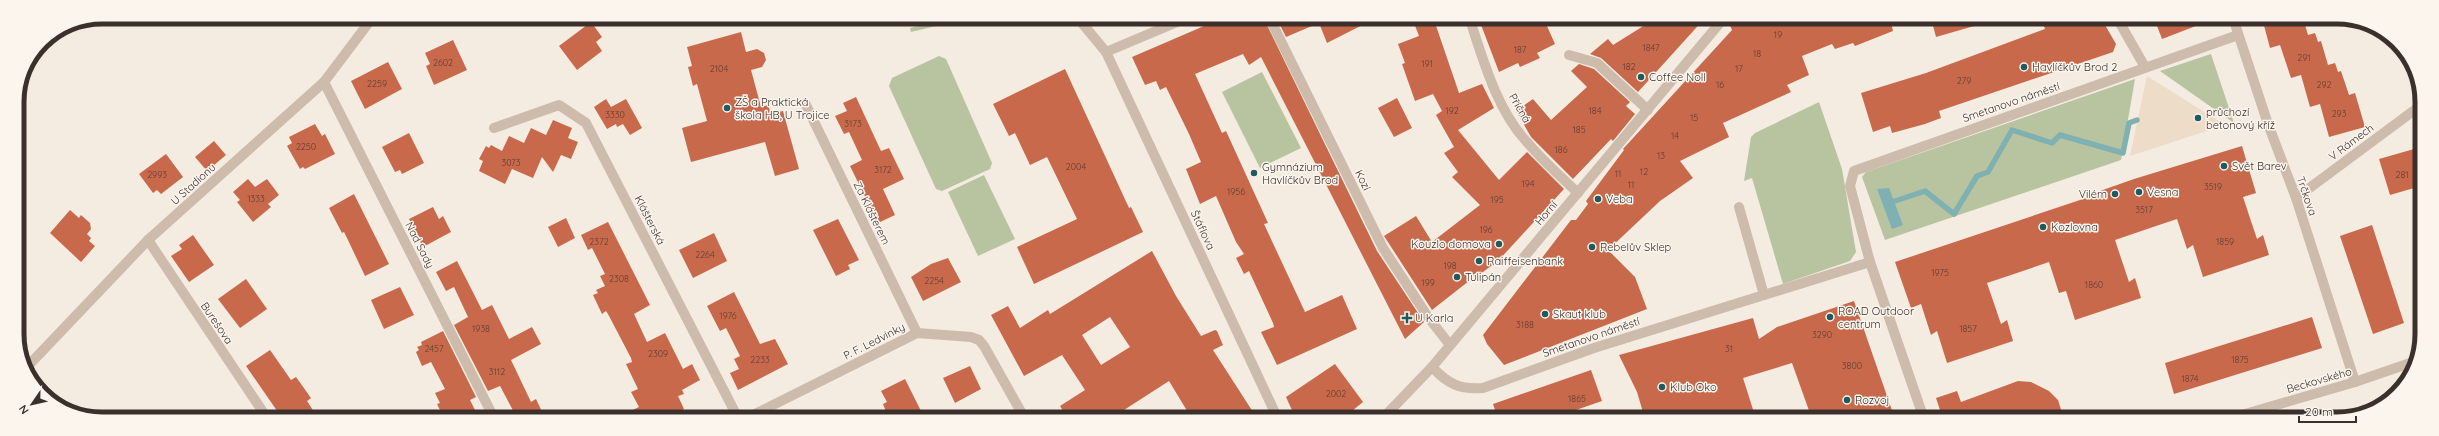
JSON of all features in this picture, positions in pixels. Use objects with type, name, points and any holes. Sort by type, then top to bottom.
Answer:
[{"type":"street","name":"U Stadionu","points":[[30,364],[148,240],[324,82],[368,24]]},
{"type":"street","name":"Štáflova","points":[[1084,24],[1106,52],[1275,412]]},
{"type":"street","points":[[1106,52],[1172,24]]},
{"type":"street","name":"Kozí","points":[[1272,24],[1383,248],[1428,317],[1450,345]]},
{"type":"street","name":"Příčná","points":[[1471,24],[1489,74],[1512,121],[1525,141],[1578,193]]},
{"type":"street","name":"Horní","points":[[1389,412],[1432,367],[1719,24]]},
{"type":"street","points":[[2120,24],[2145,67]]},
{"type":"street","name":"Trčkova","points":[[2235,24],[2296,198],[2355,382]]},
{"type":"street","name":"Smetanovo náměstí","points":[[1432,367],[1455,387],[1468,389],[1483,388],[1594,348],[1870,262],[1850,186],[1854,171],[1883,159],[2238,36]]},
{"type":"street","points":[[1569,55],[1597,63],[1648,110]]},
{"type":"street","name":"Nad Sady","points":[[324,82],[491,412]]},
{"type":"street","name":"Za Klášterem","points":[[805,103],[916,333]]},
{"type":"street","name":"Klášterská","points":[[494,128],[560,105],[586,123],[735,412]]},
{"type":"street","name":"V Rámech","points":[[2296,198],[2415,110]]},
{"type":"street","points":[[1739,207],[1764,295]]},
{"type":"street","name":"Burešova","points":[[148,240],[263,412]]},
{"type":"street","points":[[1870,262],[1922,412]]},
{"type":"street","name":"P. F. Ledvinky","points":[[759,412],[916,333],[971,337],[979,340],[984,346],[1021,412]]},
{"type":"street","name":"Beckovského","points":[[2252,412],[2355,382],[2409,364]]},
{"type":"green space","points":[[927,24],[945,24],[911,32],[910,28]]},
{"type":"green space","points":[[2211,54],[2234,123],[2160,71]]},
{"type":"green space","points":[[939,56],[946,59],[992,163],[990,169],[942,191],[936,189],[889,86],[892,78]]},
{"type":"green space","points":[[1262,72],[1301,148],[1260,168],[1222,92]]},
{"type":"green space","points":[[2135,79],[2121,160],[1885,240],[1862,177],[1866,172]]},
{"type":"green space","points":[[1819,102],[1842,169],[1856,252],[1850,261],[1783,284],[1752,178],[1744,181],[1751,137],[1755,133]]},
{"type":"green space","points":[[984,175],[1015,239],[978,256],[948,192]]},
{"type":"shaded area","points":[[2147,76],[2225,125],[2130,156]]},
{"type":"water","points":[[1889,188],[1903,225],[1892,229],[1877,189]]},
{"type":"building","points":[[588,24],[592,24],[602,37],[596,42],[602,51],[577,70],[559,46]]},
{"type":"building","points":[[1209,24],[1266,24],[1377,251],[1424,322],[1405,339],[1261,57],[1249,65],[1243,54],[1195,74],[1222,133],[1226,131],[1268,223],[1264,224],[1305,312],[1342,295],[1357,329],[1277,365],[1261,332],[1274,327],[1273,323],[1249,271],[1244,274],[1236,258],[1244,254],[1236,242],[1216,196],[1200,204],[1186,169],[1201,162],[1189,134],[1166,87],[1160,90],[1156,81],[1145,85],[1132,57]]},
{"type":"building","points":[[1280,24],[1317,24],[1286,37]]},
{"type":"building","points":[[1319,24],[1364,24],[1327,43]]},
{"type":"building","points":[[1414,24],[1435,24],[1459,93],[1482,84],[1494,108],[1458,130],[1499,180],[1527,152],[1564,189],[1498,261],[1474,277],[1432,310],[1384,236],[1416,216],[1432,242],[1480,205],[1452,177],[1458,172],[1444,153],[1454,147],[1436,115],[1442,111],[1433,94],[1415,101],[1402,64],[1405,63],[1398,44],[1419,36]]},
{"type":"building","points":[[1481,24],[1546,24],[1555,44],[1537,53],[1540,58],[1520,67],[1518,63],[1499,72]]},
{"type":"building","points":[[1644,24],[1700,24],[1638,92],[1601,58],[1590,54],[1608,39],[1613,45],[1645,25]]},
{"type":"building","points":[[1729,24],[1891,24],[1893,31],[1855,46],[1853,43],[1835,49],[1832,44],[1802,56],[1809,75],[1787,85],[1791,92],[1723,123],[1729,137],[1680,161],[1693,178],[1660,201],[1608,250],[1635,277],[1647,309],[1504,365],[1487,344],[1483,335],[1571,220],[1576,220],[1588,204],[1586,201],[1624,150],[1623,149],[1732,30]]},
{"type":"building","points":[[1933,24],[1981,24],[1936,37]]},
{"type":"building","points":[[2043,24],[2104,24],[2116,44],[2113,52],[1939,111],[1941,118],[1925,124],[1892,133],[1890,126],[1873,132],[1861,93],[1926,73],[2045,29]]},
{"type":"building","points":[[2156,24],[2201,24],[2162,39]]},
{"type":"building","points":[[2264,24],[2305,24],[2308,35],[2315,33],[2318,42],[2321,41],[2328,65],[2335,63],[2338,72],[2341,71],[2349,95],[2355,93],[2365,127],[2329,137],[2320,104],[2310,107],[2301,75],[2291,78],[2280,45],[2270,48]]},
{"type":"building","points":[[741,32],[746,52],[757,49],[764,53],[766,60],[762,67],[751,70],[761,107],[768,105],[771,114],[783,111],[799,169],[775,176],[765,142],[691,162],[682,128],[707,121],[697,84],[693,86],[688,67],[692,66],[687,47]]},
{"type":"building","points":[[453,40],[467,70],[434,85],[426,66],[430,64],[425,53]]},
{"type":"building","points":[[388,62],[402,89],[365,109],[351,81]]},
{"type":"building","points":[[1579,64],[1594,69],[1630,102],[1626,106],[1635,114],[1613,141],[1611,139],[1573,179],[1531,137],[1516,111],[1533,99],[1551,120],[1587,87],[1571,71]]},
{"type":"building","points":[[1065,69],[1129,208],[1131,207],[1143,232],[1034,284],[1017,247],[1077,219],[1047,157],[1030,165],[1015,133],[1009,136],[993,104]]},
{"type":"building","points":[[856,97],[881,151],[889,148],[904,179],[883,189],[895,215],[878,223],[850,166],[862,160],[849,132],[844,134],[835,116],[847,111],[843,103]]},
{"type":"building","points":[[1397,98],[1412,128],[1394,137],[1378,108]]},
{"type":"building","points":[[606,99],[611,107],[626,99],[642,128],[630,135],[623,124],[617,127],[616,124],[607,129],[594,107]]},
{"type":"building","points":[[553,120],[572,128],[568,138],[578,142],[571,159],[561,155],[553,172],[542,157],[533,178],[512,169],[505,184],[479,171],[483,161],[479,159],[486,146],[489,148],[491,145],[502,151],[509,136],[524,143],[531,128],[546,135]]},
{"type":"building","points":[[315,124],[322,136],[325,134],[335,154],[305,169],[303,167],[300,169],[287,146],[292,143],[289,137]]},
{"type":"building","points":[[409,133],[424,163],[402,174],[400,170],[395,172],[382,147]]},
{"type":"building","points":[[214,141],[226,155],[207,171],[195,157]]},
{"type":"building","points":[[2242,146],[2256,193],[2243,197],[2257,239],[2263,235],[2269,255],[2203,277],[2193,245],[2187,249],[2177,219],[2156,226],[2115,240],[2129,282],[2135,278],[2141,298],[2075,320],[2066,291],[2059,293],[2049,262],[1987,283],[2001,324],[2007,320],[2013,341],[1947,363],[1937,331],[1931,335],[1921,304],[1911,308],[1895,262],[2101,193],[2100,191],[2134,179]]},
{"type":"building","points":[[2415,149],[2415,188],[2390,195],[2379,159]]},
{"type":"building","points":[[166,154],[183,177],[161,194],[157,190],[153,193],[139,174]]},
{"type":"building","points":[[248,179],[255,187],[267,179],[279,195],[268,204],[271,207],[253,222],[237,202],[240,200],[233,192]]},
{"type":"building","points":[[354,194],[389,264],[365,276],[344,232],[342,233],[329,208]]},
{"type":"building","points":[[433,207],[439,219],[443,216],[451,232],[423,247],[409,219]]},
{"type":"building","points":[[70,210],[79,218],[81,215],[90,223],[91,229],[87,234],[91,238],[89,241],[95,246],[81,262],[50,233]]},
{"type":"building","points":[[566,218],[575,238],[558,247],[548,227]]},
{"type":"building","points":[[838,219],[859,260],[848,265],[850,269],[836,276],[813,230]]},
{"type":"building","points":[[608,222],[650,305],[634,314],[647,342],[665,333],[683,369],[692,364],[700,380],[682,390],[684,394],[678,396],[684,409],[679,412],[629,412],[639,407],[631,392],[638,389],[626,364],[632,362],[631,358],[608,314],[606,311],[602,314],[593,295],[598,293],[596,290],[605,286],[600,276],[605,274],[592,248],[588,250],[581,235]]},
{"type":"building","points":[[2372,225],[2404,323],[2373,334],[2340,236]]},
{"type":"building","points":[[714,233],[727,261],[693,278],[679,250]]},
{"type":"building","points":[[193,235],[214,265],[189,282],[171,256],[182,249],[179,245]]},
{"type":"building","points":[[1152,251],[1176,296],[1201,336],[1215,330],[1217,331],[1223,345],[1213,350],[1253,412],[1188,412],[1169,381],[1124,410],[1125,412],[1064,412],[1060,406],[1085,390],[1062,355],[1024,376],[991,315],[1008,306],[1020,328],[1048,310],[1050,314]],"holes":[[[1110,317],[1130,347],[1101,365],[1082,335]]]},
{"type":"building","points":[[948,258],[961,282],[923,301],[911,277],[931,264]]},
{"type":"building","points":[[457,261],[482,310],[492,305],[509,339],[532,327],[541,344],[511,360],[531,402],[536,399],[542,412],[514,412],[500,386],[488,391],[454,325],[468,317],[454,287],[446,291],[436,272]]},
{"type":"building","points":[[246,279],[267,309],[240,328],[218,299]]},
{"type":"building","points":[[400,287],[414,315],[384,329],[371,300]]},
{"type":"building","points":[[734,292],[760,344],[775,339],[788,364],[738,390],[730,373],[739,369],[734,359],[740,356],[726,328],[720,331],[707,306]]},
{"type":"building","points":[[1854,301],[1893,412],[1810,412],[1792,363],[1743,378],[1754,412],[1643,412],[1637,392],[1619,355],[1753,318],[1759,339],[1777,327]]},
{"type":"building","points":[[2312,317],[2322,348],[2174,394],[2165,363]]},
{"type":"building","points":[[443,331],[476,397],[470,400],[476,412],[441,412],[437,404],[440,403],[435,393],[445,389],[431,362],[422,366],[416,352],[419,350],[417,347],[422,345],[421,342]]},
{"type":"building","points":[[270,350],[291,380],[296,377],[311,398],[307,401],[314,412],[278,412],[246,366]]},
{"type":"building","points":[[1335,364],[1363,402],[1351,412],[1293,412],[1286,397]]},
{"type":"building","points":[[970,366],[981,389],[955,403],[943,378]]},
{"type":"building","points":[[1591,370],[1602,401],[1570,412],[1496,412],[1493,404]]},
{"type":"building","points":[[905,379],[922,412],[886,412],[883,404],[887,402],[881,391]]},
{"type":"building","points":[[2018,381],[2031,382],[2049,391],[2058,400],[2062,412],[1941,412],[1936,398],[1957,391],[1961,402]]},
{"type":"waterway","points":[[1889,203],[1925,191],[1954,214],[1977,176],[1988,172],[2012,130],[2052,143],[2060,135],[2123,153],[2129,123],[2137,120]]},
{"type":"place","name":"Havlíčkův Brod 2","points":[[2024,67]]},
{"type":"place","name":"Coffee Noll","points":[[1641,77]]},
{"type":"place","name":"ZŠ a Praktická škola HB, U Trojice","points":[[727,108]]},
{"type":"place","name":"průchozí betonový kříž","points":[[2198,118]]},
{"type":"place","name":"Svět Barev","points":[[2224,166]]},
{"type":"place","name":"Gymnázium Havlíčkův Brod","points":[[1254,173]]},
{"type":"place","name":"Vesna","points":[[2139,192]]},
{"type":"place","name":"Vilém","points":[[2115,194]]},
{"type":"place","name":"Veba","points":[[1598,199]]},
{"type":"place","name":"Kozlovna","points":[[2043,227]]},
{"type":"place","name":"Kouzlo domova","points":[[1499,244]]},
{"type":"place","name":"Rebelův Sklep","points":[[1592,247]]},
{"type":"place","name":"Raiffeisenbank","points":[[1479,261]]},
{"type":"place","name":"Tulipán","points":[[1457,277]]},
{"type":"place","name":"Skaut klub","points":[[1545,314]]},
{"type":"place","name":"ROAD Outdoor centrum","points":[[1830,317]]},
{"type":"place","name":"U Karla","points":[[1407,318]]},
{"type":"place","name":"Klub Oko","points":[[1662,387]]},
{"type":"place","name":"Rozvoj","points":[[1847,400]]}]
